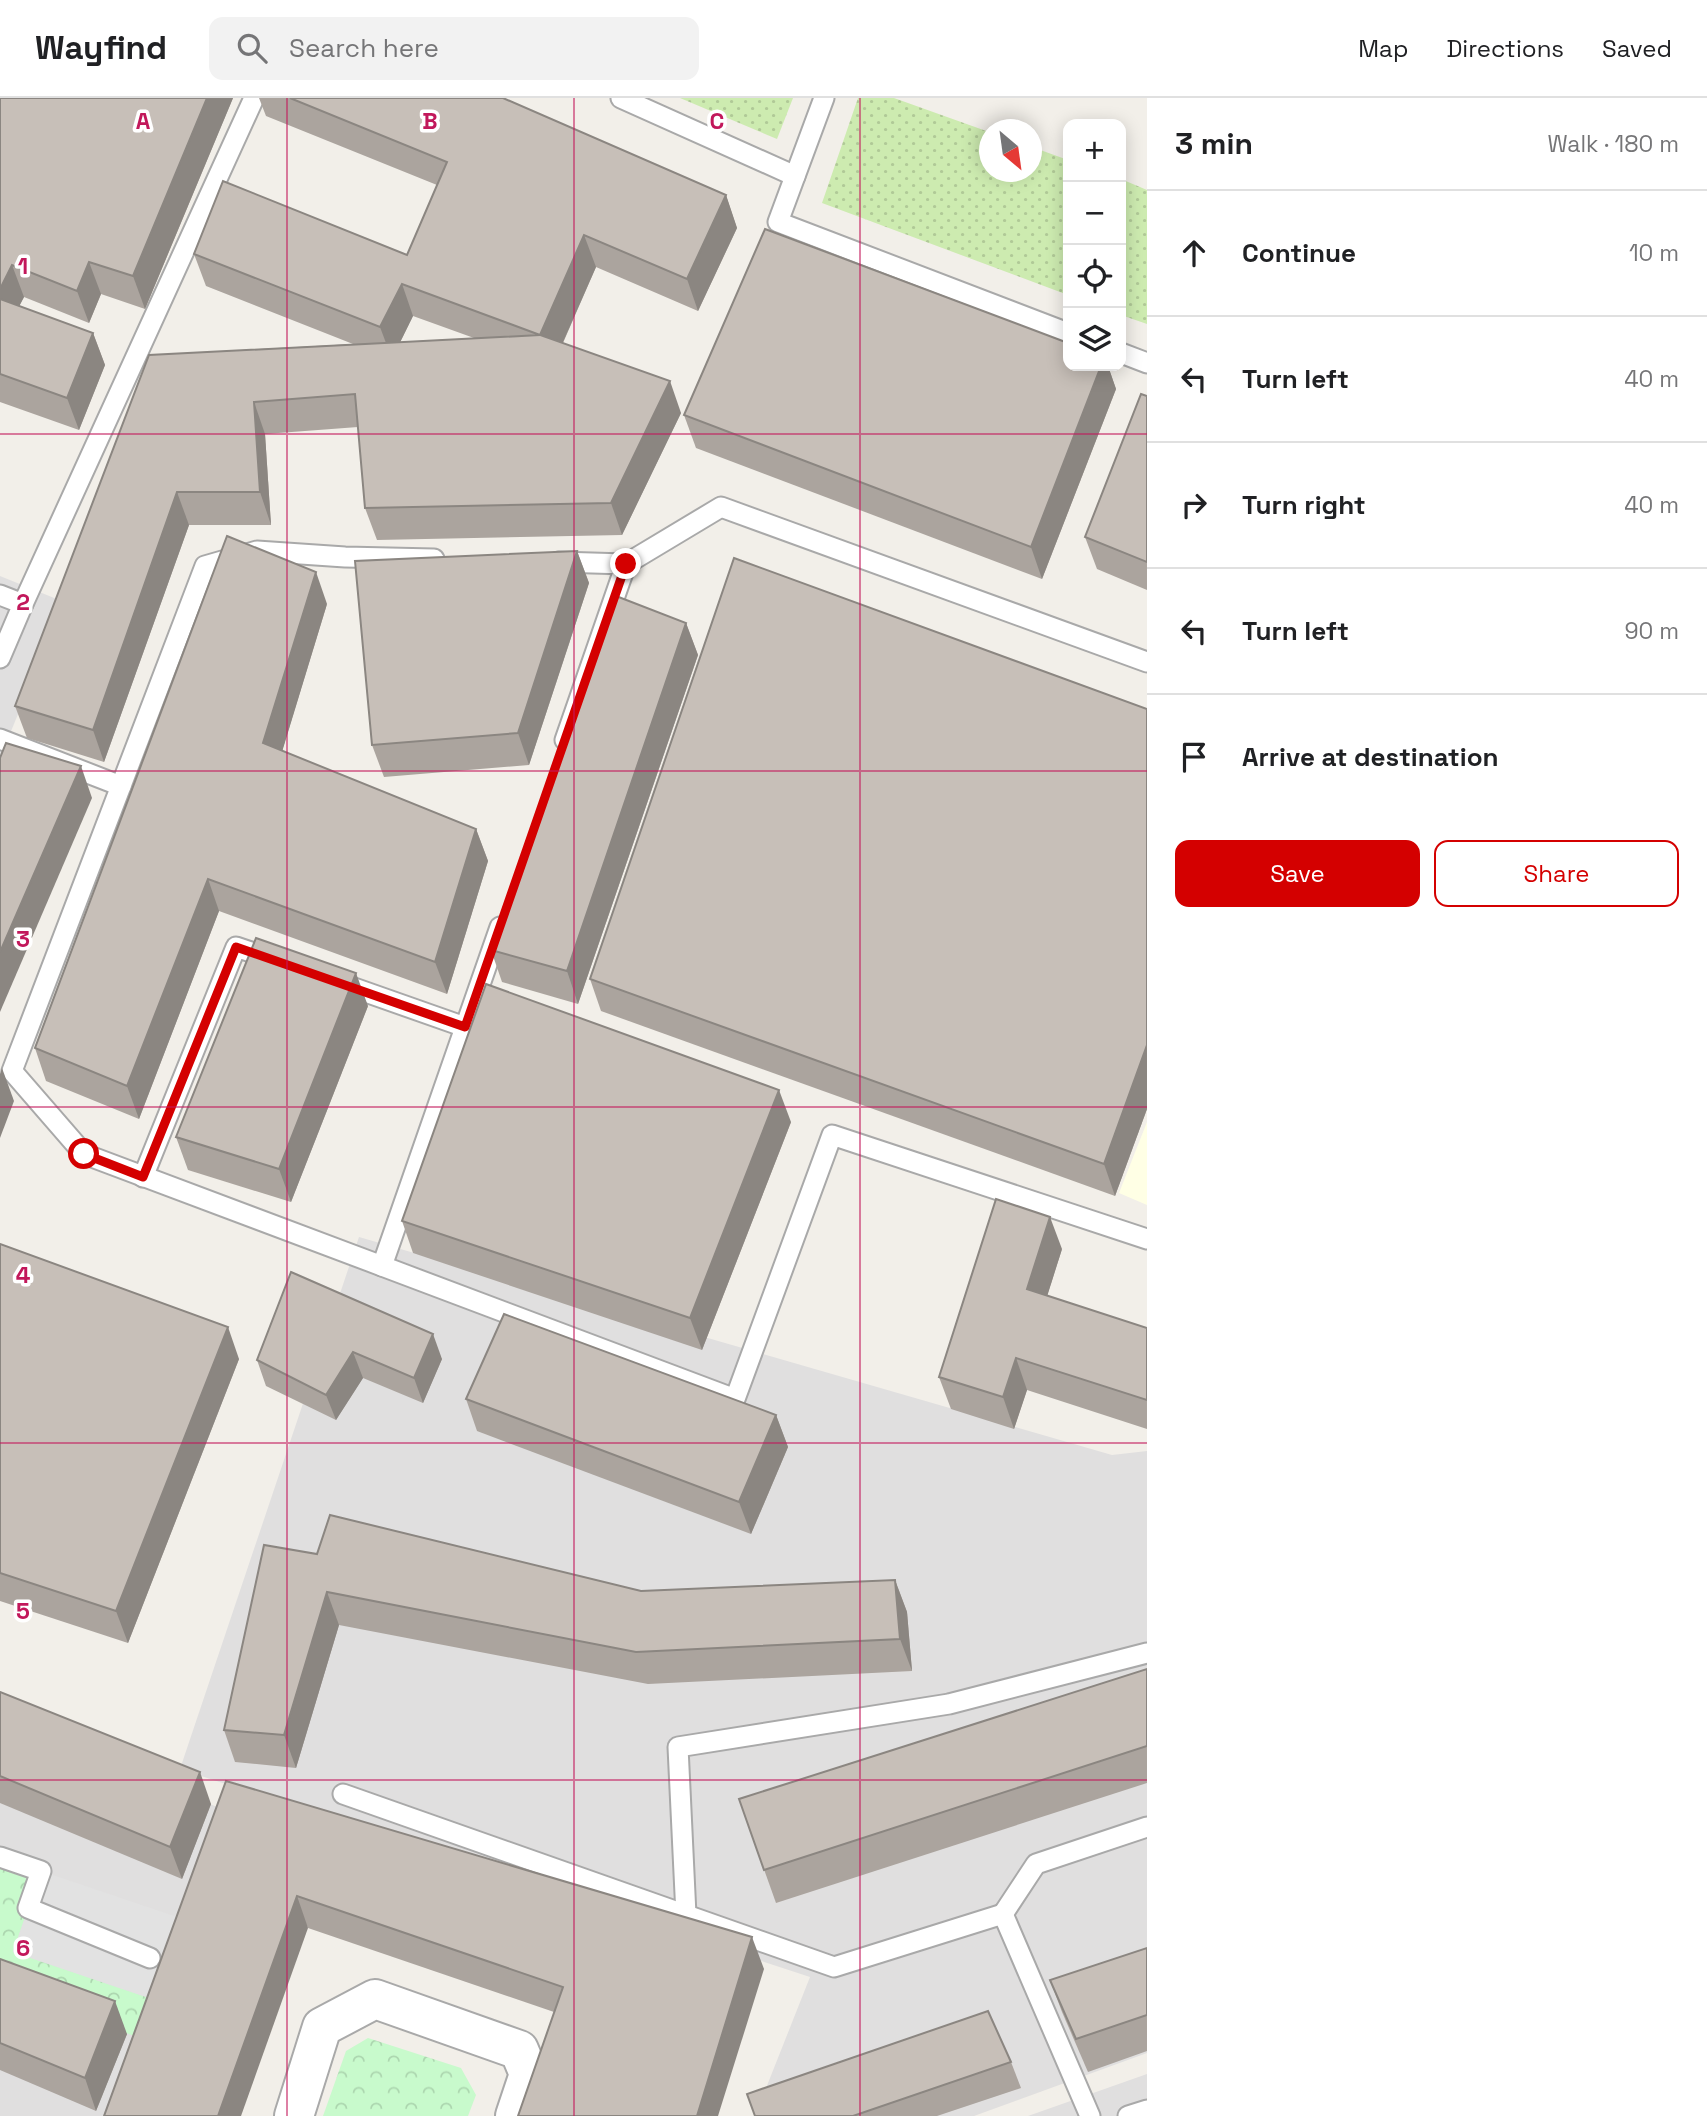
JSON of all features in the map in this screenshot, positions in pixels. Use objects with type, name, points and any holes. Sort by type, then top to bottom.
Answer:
[{"type":"street","points":[[294,2116],[321,2026],[375,1999],[519,2050],[529,2074],[514,2116]]},
{"type":"lane","points":[[0,658],[254,98]]},
{"type":"lane","points":[[621,98],[795,176]]},
{"type":"lane","points":[[824,98],[778,222],[1063,331]]},
{"type":"lane","points":[[1126,355],[1147,363]]},
{"type":"lane","points":[[533,562],[626,564],[721,507],[1147,662]]},
{"type":"lane","points":[[452,560],[257,551],[205,566],[12,1071],[84,1154],[735,1399],[832,1135],[1147,1239]]},
{"type":"lane","points":[[559,757],[626,564]]},
{"type":"lane","points":[[0,595],[23,604]]},
{"type":"lane","points":[[0,739],[121,786]]},
{"type":"lane","points":[[382,1266],[505,911]]},
{"type":"lane","points":[[143,1177],[236,947],[287,964]]},
{"type":"lane","points":[[325,978],[465,1027]]},
{"type":"lane","points":[[686,1914],[678,1747],[948,1704],[1147,1653]]},
{"type":"lane","points":[[343,1794],[834,1967],[1003,1914],[1036,1864],[1147,1827]]},
{"type":"lane","points":[[0,1857],[41,1871],[29,1908],[150,1958]]},
{"type":"lane","points":[[1003,1914],[1090,2116]]},
{"type":"lane","points":[[1128,2116],[1147,2109]]},
{"type":"shaded area","points":[[0,576],[64,602],[0,758]]},
{"type":"shaded area","points":[[1147,1122],[1147,1205],[1119,1193]]},
{"type":"shaded area","points":[[359,1237],[1112,1455],[1147,1451],[1147,2053],[974,2116],[755,2116],[810,1977],[180,1769]]},
{"type":"shaded area","points":[[0,1727],[234,1813],[122,2116],[0,2116]]},
{"type":"shaded area","points":[[41,1871],[186,1920],[158,2001],[13,1952]]},
{"type":"shaded area","points":[[1147,2074],[1147,2116],[1028,2116]]},
{"type":"green space","points":[[680,98],[793,98],[777,139]]},
{"type":"green space","points":[[858,98],[894,98],[979,128],[979,182],[1042,182],[1042,151],[1063,158],[1063,293],[822,203]]},
{"type":"green space","points":[[1126,181],[1147,190],[1147,324],[1126,317]]},
{"type":"green space","points":[[0,1857],[41,1871],[13,1952],[158,2001],[148,2041],[0,1987]]},
{"type":"green space","points":[[368,2038],[461,2068],[476,2095],[468,2116],[323,2116],[346,2051]]},
{"type":"building","points":[[0,98],[207,98],[133,276],[89,262],[77,291],[12,265],[0,289]]},
{"type":"building","points":[[290,98],[503,98],[726,195],[687,279],[584,235],[540,335],[402,284],[380,327],[194,254],[223,181],[407,255],[447,162]]},
{"type":"building","points":[[765,229],[1063,341],[1063,371],[1099,371],[1031,547],[684,415]]},
{"type":"building","points":[[0,299],[93,333],[67,398],[0,374]]},
{"type":"building","points":[[540,335],[670,381],[611,503],[365,508],[355,394],[254,402],[260,492],[177,492],[93,730],[15,706],[149,355]]},
{"type":"building","points":[[1141,394],[1147,396],[1147,562],[1085,537]]},
{"type":"building","points":[[227,536],[316,572],[263,743],[476,829],[435,962],[208,879],[127,1086],[35,1048]]},
{"type":"building","points":[[577,551],[518,733],[372,745],[355,561]]},
{"type":"building","points":[[734,558],[1147,709],[1147,1045],[1104,1164],[590,979]]},
{"type":"building","points":[[616,596],[686,623],[567,971],[491,950]]},
{"type":"building","points":[[6,743],[81,766],[0,952],[0,758]]},
{"type":"building","points":[[256,938],[356,973],[279,1169],[176,1137]]},
{"type":"building","points":[[486,984],[779,1090],[690,1318],[402,1221]]},
{"type":"building","points":[[996,1199],[1050,1217],[1027,1289],[1147,1328],[1147,1400],[1016,1358],[1003,1397],[939,1377]]},
{"type":"building","points":[[0,1244],[228,1327],[116,1611],[0,1573]]},
{"type":"building","points":[[291,1272],[433,1334],[414,1378],[353,1352],[326,1395],[257,1360]]},
{"type":"building","points":[[504,1314],[776,1415],[739,1502],[466,1399]]},
{"type":"building","points":[[330,1515],[641,1591],[895,1580],[900,1639],[636,1652],[327,1592],[284,1735],[224,1730],[264,1545],[317,1554]]},
{"type":"building","points":[[1147,1669],[1147,1746],[764,1870],[739,1799]]},
{"type":"building","points":[[0,1692],[200,1772],[170,1847],[0,1776]]},
{"type":"building","points":[[226,1781],[752,1937],[697,2116],[518,2116],[563,1987],[297,1896],[218,2116],[104,2116]]},
{"type":"building","points":[[1147,1948],[1147,2015],[1076,2039],[1050,1980]]},
{"type":"building","points":[[0,1959],[115,2001],[85,2078],[0,2043]]},
{"type":"building","points":[[988,2011],[1011,2062],[853,2116],[755,2116],[747,2094]]},
{"type":"route","points":[[84,1154],[143,1177],[236,947],[465,1027],[626,564]]}]
